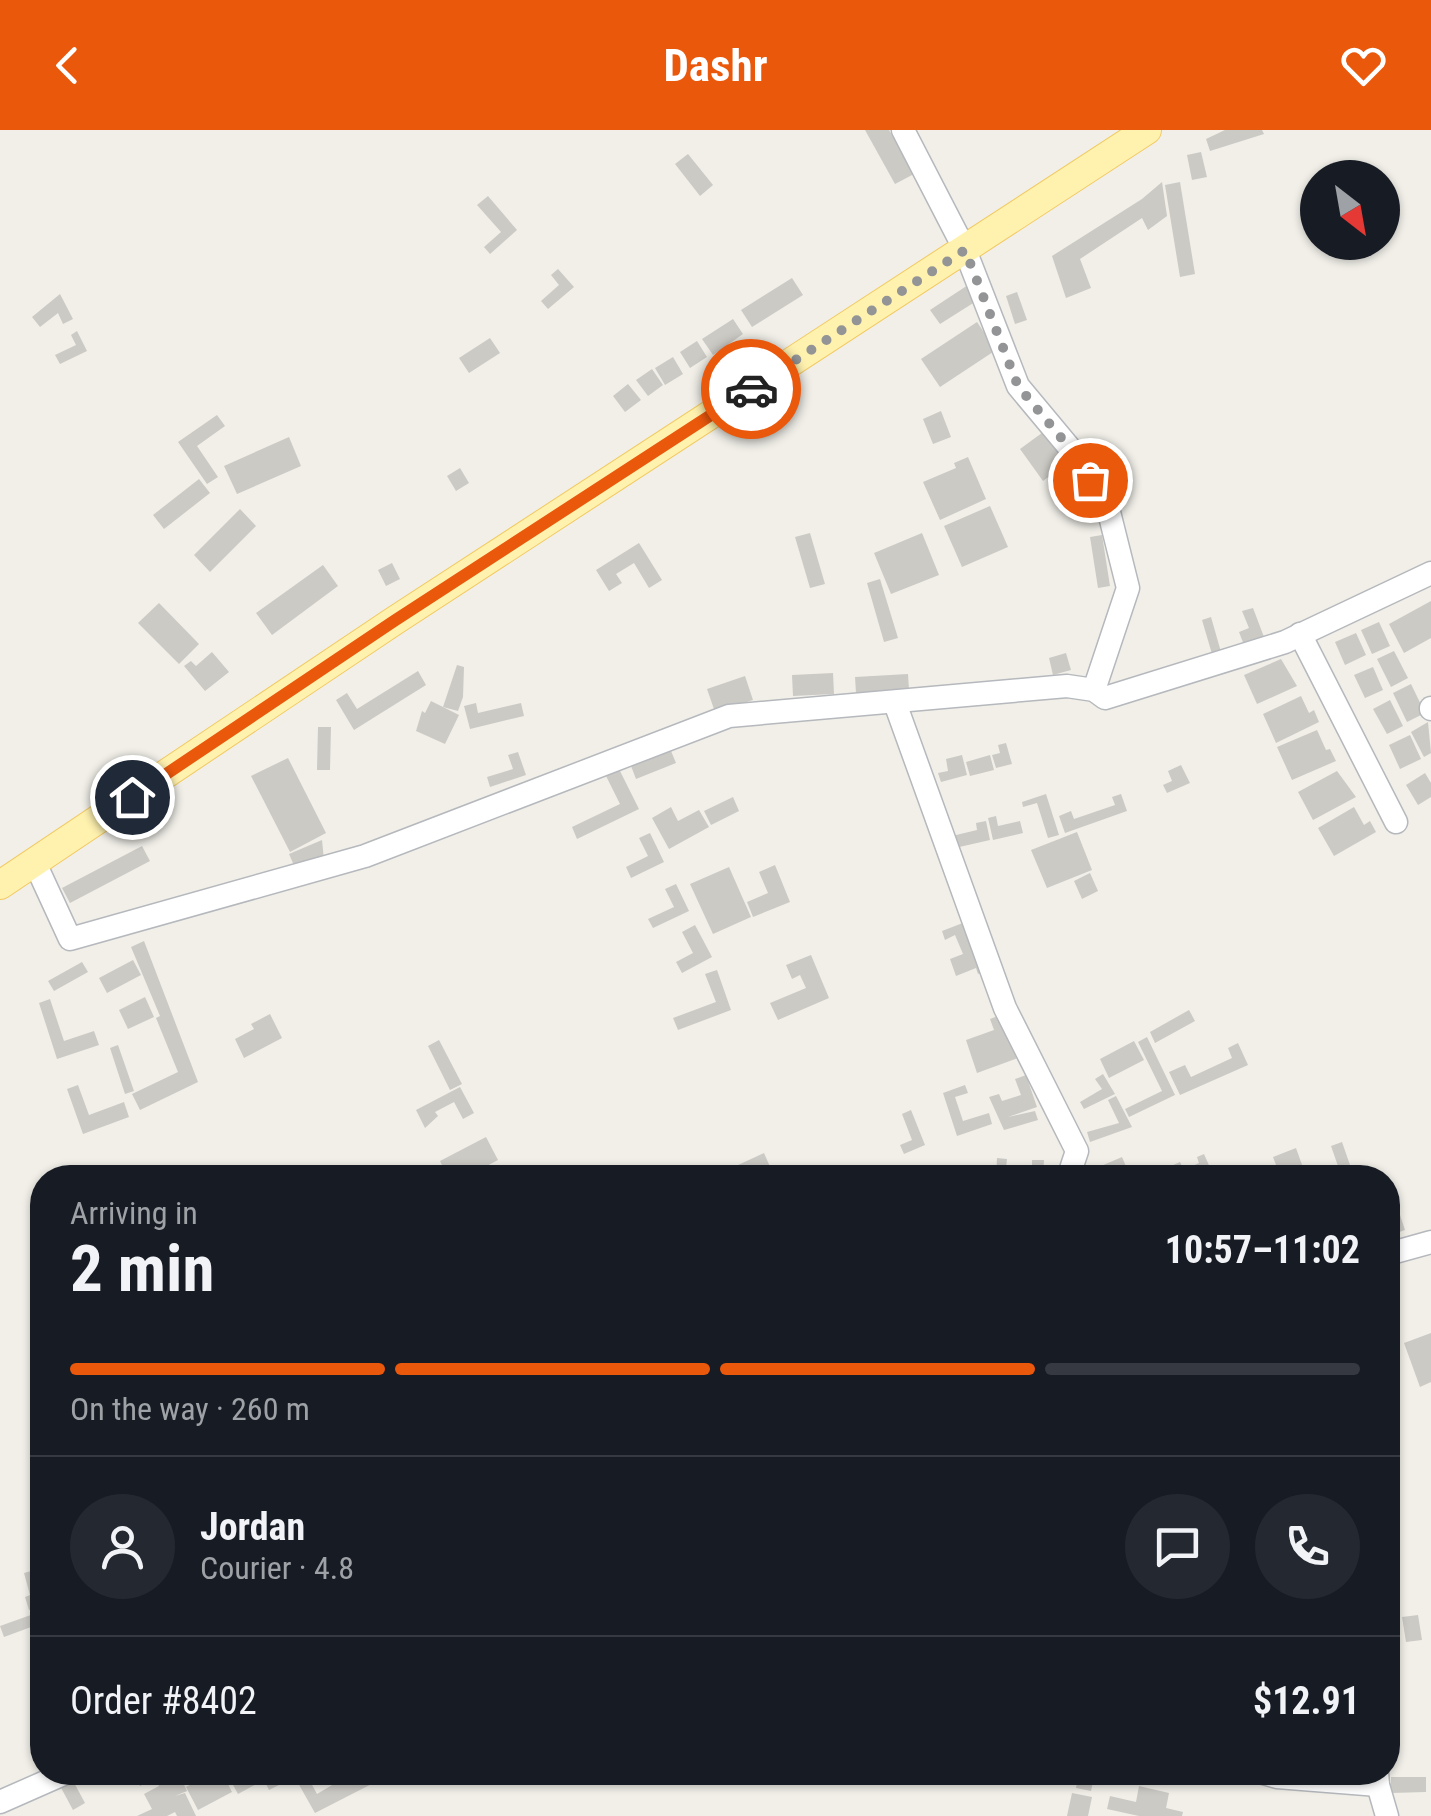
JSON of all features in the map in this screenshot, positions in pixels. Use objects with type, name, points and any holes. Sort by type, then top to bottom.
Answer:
[{"type":"main road","points":[[0,886],[394,621],[1147,130]]},
{"type":"street","points":[[903,130],[965,250],[1018,386],[1073,452],[1108,508],[1128,588],[1094,690]]},
{"type":"street","points":[[34,863],[70,939],[365,856],[729,716],[1067,686],[1094,690],[1104,698],[1300,634],[1431,572]]},
{"type":"street","points":[[1300,634],[1396,822]]},
{"type":"street","points":[[894,703],[1004,1008],[1076,1151],[1072,1165]]},
{"type":"street","points":[[1400,1251],[1431,1242]]},
{"type":"street","points":[[0,1802],[39,1785]]},
{"type":"street","points":[[1380,1785],[1388,1816]]},
{"type":"building","points":[[865,130],[889,130],[914,174],[895,184]]},
{"type":"building","points":[[1225,130],[1262,130],[1264,134],[1210,151],[1206,139]]},
{"type":"building","points":[[1201,152],[1207,177],[1192,180],[1187,155]]},
{"type":"building","points":[[688,154],[713,185],[700,196],[675,164]]},
{"type":"building","points":[[1162,182],[1167,216],[1148,230],[1142,218],[1080,259],[1091,288],[1066,298],[1052,256]]},
{"type":"building","points":[[1180,182],[1195,274],[1180,277],[1165,185]]},
{"type":"building","points":[[488,196],[517,230],[490,254],[484,247],[501,232],[477,205]]},
{"type":"building","points":[[558,269],[574,287],[548,309],[541,301],[559,285],[551,275]]},
{"type":"building","points":[[792,278],[803,295],[752,327],[741,310]]},
{"type":"building","points":[[968,285],[978,300],[940,324],[930,310]]},
{"type":"building","points":[[1017,292],[1027,320],[1015,324],[1006,296]]},
{"type":"building","points":[[60,294],[73,319],[63,324],[58,313],[40,327],[32,317]]},
{"type":"building","points":[[733,319],[743,334],[713,355],[702,339]]},
{"type":"building","points":[[977,322],[996,350],[940,387],[921,359]]},
{"type":"building","points":[[77,331],[87,351],[60,364],[55,355],[76,345],[71,335]]},
{"type":"building","points":[[490,338],[500,353],[469,373],[459,358]]},
{"type":"building","points":[[697,341],[707,357],[690,368],[680,352]]},
{"type":"building","points":[[673,357],[683,374],[665,385],[655,368]]},
{"type":"building","points":[[652,369],[663,385],[648,396],[636,380]]},
{"type":"building","points":[[628,384],[641,400],[625,412],[613,396]]},
{"type":"building","points":[[941,411],[951,437],[933,444],[923,419]]},
{"type":"building","points":[[217,415],[225,426],[197,446],[218,477],[207,484],[178,442]]},
{"type":"building","points":[[1046,430],[1069,462],[1043,481],[1020,449]]},
{"type":"building","points":[[289,437],[301,466],[237,494],[224,466]]},
{"type":"building","points":[[968,457],[986,499],[940,520],[923,482],[956,468],[954,463]]},
{"type":"building","points":[[460,468],[469,483],[456,491],[447,476]]},
{"type":"building","points":[[199,479],[210,493],[164,529],[153,515]]},
{"type":"building","points":[[990,506],[1008,547],[962,567],[944,526]]},
{"type":"building","points":[[240,509],[256,526],[210,572],[194,555]]},
{"type":"building","points":[[810,533],[825,584],[810,588],[795,537]]},
{"type":"building","points":[[922,533],[939,575],[891,594],[874,553]]},
{"type":"building","points":[[1102,535],[1110,586],[1098,588],[1090,537]]},
{"type":"building","points":[[639,543],[662,580],[649,588],[634,563],[616,574],[622,583],[609,591],[596,570]]},
{"type":"building","points":[[392,563],[400,579],[386,586],[378,570]]},
{"type":"building","points":[[323,565],[338,586],[272,635],[256,613]]},
{"type":"building","points":[[880,579],[898,638],[884,642],[867,583]]},
{"type":"building","points":[[1431,601],[1431,638],[1404,653],[1389,624]]},
{"type":"building","points":[[159,603],[199,644],[179,664],[138,623]]},
{"type":"building","points":[[1253,608],[1264,637],[1244,645],[1239,632],[1249,628],[1242,611]]},
{"type":"building","points":[[1211,617],[1221,652],[1212,654],[1202,620]]},
{"type":"building","points":[[1379,622],[1390,646],[1372,654],[1361,630]]},
{"type":"building","points":[[1356,633],[1366,655],[1345,665],[1335,642]]},
{"type":"building","points":[[1394,651],[1408,678],[1391,687],[1377,659]]},
{"type":"building","points":[[212,652],[229,672],[205,691],[184,666],[191,661],[196,666]]},
{"type":"building","points":[[1066,653],[1071,670],[1053,675],[1049,658]]},
{"type":"building","points":[[1281,659],[1297,686],[1257,704],[1244,675]]},
{"type":"building","points":[[457,665],[464,667],[463,697],[458,711],[443,707]]},
{"type":"building","points":[[1373,667],[1383,690],[1365,698],[1354,675]]},
{"type":"building","points":[[418,671],[426,685],[354,730],[336,700],[347,693],[357,709]]},
{"type":"building","points":[[833,673],[834,694],[793,696],[792,675]]},
{"type":"building","points":[[908,674],[909,690],[856,693],[855,677]]},
{"type":"building","points":[[745,676],[753,700],[715,712],[707,689]]},
{"type":"building","points":[[1411,684],[1425,713],[1407,722],[1393,693]]},
{"type":"building","points":[[1301,696],[1309,713],[1314,710],[1319,722],[1276,743],[1263,714]]},
{"type":"building","points":[[1390,700],[1403,726],[1387,734],[1373,709]]},
{"type":"building","points":[[431,701],[459,715],[445,744],[416,731],[422,711],[425,713]]},
{"type":"building","points":[[476,703],[478,713],[521,703],[524,716],[470,729],[464,706]]},
{"type":"building","points":[[1428,722],[1431,753],[1424,757],[1411,732]]},
{"type":"building","points":[[318,727],[331,727],[330,770],[317,770]]},
{"type":"building","points":[[1317,730],[1336,761],[1292,780],[1277,747]]},
{"type":"building","points":[[1410,735],[1421,759],[1400,769],[1389,745]]},
{"type":"building","points":[[1006,743],[1012,764],[996,768],[992,755],[1000,753],[998,745]]},
{"type":"building","points":[[671,751],[676,763],[636,779],[631,766]]},
{"type":"building","points":[[518,752],[526,775],[490,787],[487,777],[513,769],[508,755]]},
{"type":"building","points":[[962,755],[967,775],[941,782],[938,773],[948,771],[946,759]]},
{"type":"building","points":[[990,755],[994,770],[970,776],[966,762]]},
{"type":"building","points":[[288,758],[326,833],[290,852],[251,776]]},
{"type":"building","points":[[1181,765],[1190,783],[1167,793],[1163,785],[1172,781],[1168,771]]},
{"type":"building","points":[[619,769],[639,809],[577,839],[572,827],[620,804],[606,776]]},
{"type":"building","points":[[1337,771],[1356,797],[1313,820],[1298,792]]},
{"type":"building","points":[[1425,773],[1431,783],[1431,797],[1418,805],[1406,785]]},
{"type":"building","points":[[1046,794],[1059,835],[1048,838],[1037,803],[1023,807],[1022,802]]},
{"type":"building","points":[[1121,794],[1127,811],[1065,833],[1059,816],[1071,811],[1074,819],[1115,805],[1112,797]]},
{"type":"building","points":[[733,797],[739,811],[711,825],[704,811]]},
{"type":"building","points":[[671,807],[678,821],[699,810],[709,827],[669,849],[652,818]]},
{"type":"building","points":[[1354,807],[1364,825],[1370,821],[1376,832],[1334,856],[1318,828]]},
{"type":"building","points":[[996,816],[998,826],[1020,821],[1023,833],[993,840],[988,818]]},
{"type":"building","points":[[986,821],[990,840],[955,848],[952,836],[977,830],[976,823]]},
{"type":"building","points":[[1077,832],[1092,870],[1047,888],[1031,850]]},
{"type":"building","points":[[650,833],[664,862],[631,878],[626,867],[648,856],[639,838]]},
{"type":"building","points":[[322,840],[324,860],[296,870],[289,854]]},
{"type":"building","points":[[142,846],[150,861],[70,903],[62,888]]},
{"type":"building","points":[[775,865],[790,902],[753,917],[747,902],[768,893],[759,872]]},
{"type":"building","points":[[729,867],[751,917],[713,934],[690,884]]},
{"type":"building","points":[[1090,873],[1098,891],[1082,899],[1074,881]]},
{"type":"building","points":[[676,884],[689,911],[653,928],[648,919],[674,907],[665,889]]},
{"type":"building","points":[[968,921],[987,970],[978,974],[976,968],[956,976],[950,959],[963,954],[955,935],[945,940],[942,931]]},
{"type":"building","points":[[695,925],[712,957],[682,973],[676,962],[693,953],[682,932]]},
{"type":"building","points":[[144,941],[198,1082],[140,1110],[132,1094],[178,1072],[131,947]]},
{"type":"building","points":[[811,955],[829,998],[778,1020],[770,1003],[806,988],[800,975],[792,979],[786,965]]},
{"type":"building","points":[[133,960],[141,975],[107,993],[99,978]]},
{"type":"building","points":[[82,962],[88,972],[54,991],[48,981]]},
{"type":"building","points":[[717,970],[731,1010],[678,1030],[673,1018],[716,1002],[705,974]]},
{"type":"building","points":[[145,997],[154,1017],[128,1029],[119,1010]]},
{"type":"building","points":[[50,999],[64,1041],[94,1031],[99,1045],[57,1059],[39,1003]]},
{"type":"building","points":[[1189,1010],[1195,1021],[1155,1043],[1150,1032]]},
{"type":"building","points":[[270,1014],[282,1038],[244,1058],[235,1039]]},
{"type":"building","points":[[1003,1014],[1018,1058],[977,1073],[966,1040],[994,1030],[990,1019]]},
{"type":"building","points":[[1147,1037],[1175,1095],[1129,1117],[1125,1109],[1162,1091],[1138,1042]]},
{"type":"building","points":[[439,1040],[462,1084],[450,1090],[428,1046]]},
{"type":"building","points":[[1134,1041],[1144,1060],[1109,1078],[1100,1059]]},
{"type":"building","points":[[1238,1043],[1248,1065],[1180,1095],[1169,1072],[1185,1065],[1191,1077],[1232,1058],[1228,1048]]},
{"type":"building","points":[[118,1045],[134,1091],[125,1094],[110,1048]]},
{"type":"building","points":[[1103,1074],[1115,1094],[1084,1109],[1080,1102],[1102,1089],[1095,1079]]},
{"type":"building","points":[[1026,1075],[1037,1107],[1008,1117],[1035,1111],[1038,1120],[1004,1130],[989,1097],[999,1094],[1002,1101],[1021,1095],[1015,1079]]},
{"type":"building","points":[[78,1085],[89,1115],[124,1102],[129,1117],[83,1134],[67,1089]]},
{"type":"building","points":[[965,1085],[968,1093],[955,1097],[963,1121],[989,1113],[992,1124],[957,1136],[943,1093]]},
{"type":"building","points":[[460,1087],[474,1113],[463,1119],[454,1102],[435,1112],[438,1116],[425,1128],[416,1110]]},
{"type":"building","points":[[1116,1096],[1132,1127],[1090,1142],[1087,1132],[1119,1123],[1108,1100]]},
{"type":"building","points":[[911,1110],[925,1145],[904,1154],[900,1145],[912,1140],[902,1114]]},
{"type":"building","points":[[486,1137],[498,1160],[489,1165],[442,1165],[440,1161]]},
{"type":"building","points":[[1342,1142],[1350,1165],[1338,1165],[1331,1146]]},
{"type":"building","points":[[1296,1148],[1302,1165],[1276,1165],[1273,1157]]},
{"type":"building","points":[[764,1153],[769,1165],[738,1165]]},
{"type":"building","points":[[1204,1154],[1209,1165],[1195,1165],[1199,1163],[1197,1157]]},
{"type":"building","points":[[1122,1157],[1125,1165],[1103,1165]]},
{"type":"building","points":[[997,1158],[1007,1159],[1006,1165],[997,1165]]},
{"type":"building","points":[[1431,1333],[1431,1382],[1420,1387],[1404,1343]]},
{"type":"building","points":[[30,1571],[30,1595],[24,1573]]},
{"type":"building","points":[[30,1615],[30,1627],[4,1637],[0,1626]]},
{"type":"building","points":[[1418,1615],[1422,1640],[1406,1642],[1402,1617]]},
{"type":"building","points":[[1400,1777],[1426,1777],[1426,1792],[1391,1793],[1391,1785],[1400,1785]]},
{"type":"building","points":[[60,1785],[75,1785],[85,1803],[73,1810]]},
{"type":"building","points":[[184,1785],[187,1791],[175,1796],[185,1793],[196,1816],[177,1816],[175,1812],[167,1816],[137,1816],[152,1809],[144,1794],[159,1786]]},
{"type":"building","points":[[228,1785],[232,1792],[198,1810],[186,1787]]},
{"type":"building","points":[[233,1785],[255,1785],[238,1794]]},
{"type":"building","points":[[299,1785],[312,1785],[317,1794],[332,1785],[370,1785],[315,1813]]},
{"type":"building","points":[[1077,1785],[1092,1785],[1091,1791]]},
{"type":"building","points":[[1139,1786],[1169,1793],[1166,1808],[1183,1812],[1182,1816],[1139,1816],[1107,1809],[1110,1796],[1136,1802]]},
{"type":"building","points":[[1072,1793],[1092,1797],[1088,1816],[1067,1816]]},
{"type":"way so far","points":[[751,389],[965,250],[1018,386],[1073,452],[1090,480]]},
{"type":"route","points":[[132,797],[751,389]]}]
